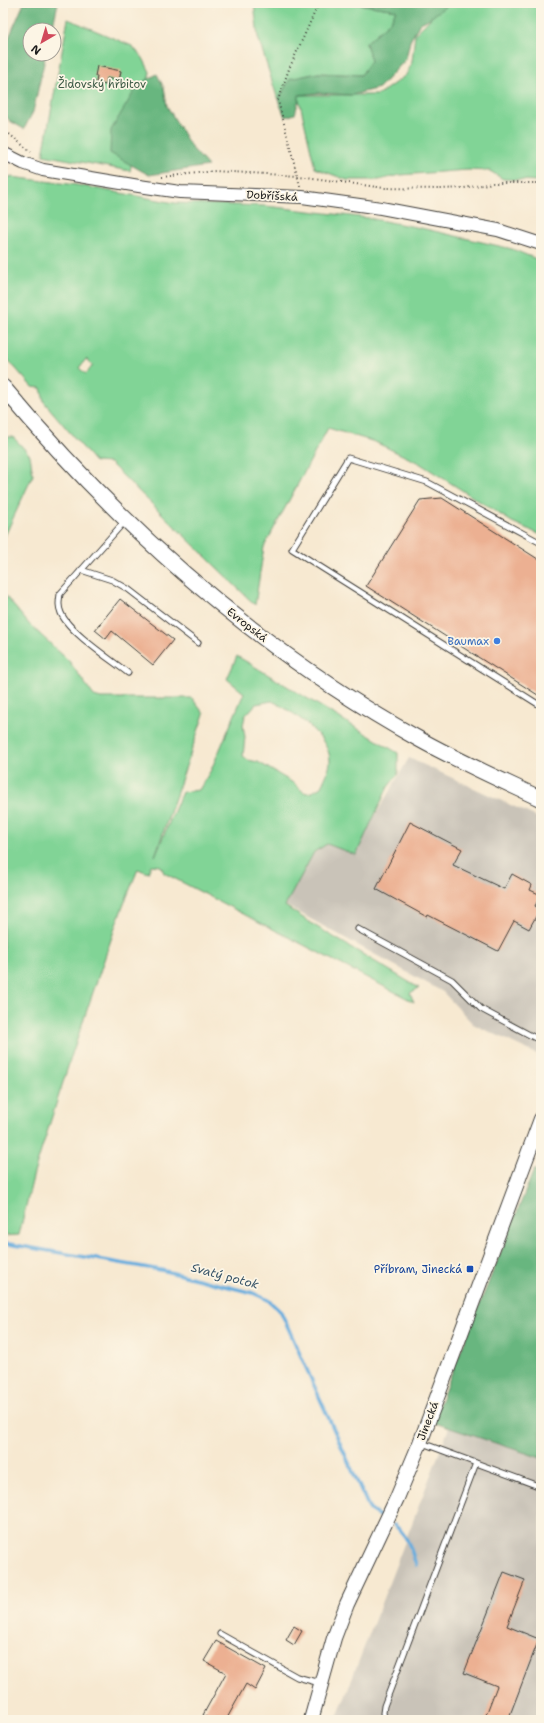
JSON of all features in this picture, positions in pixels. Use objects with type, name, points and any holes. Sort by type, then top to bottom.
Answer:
[{"type":"main road","name":"Evropská","points":[[3,387],[76,471],[125,520],[209,595],[248,627],[343,693],[417,738],[470,766],[541,799]]},
{"type":"main road","name":"Jinecká","points":[[311,1720],[320,1683],[334,1638],[347,1604],[397,1498],[420,1443],[541,1119]]},
{"type":"street","name":"Dobříšská","points":[[3,153],[23,163],[43,170],[180,192],[302,197],[381,208],[498,230],[541,244]]},
{"type":"lane","points":[[541,543],[427,482],[348,458],[292,549],[541,706]]},
{"type":"lane","points":[[125,520],[60,594],[58,603],[61,614],[77,633],[128,673]]},
{"type":"lane","points":[[81,570],[112,580],[128,589],[198,643]]},
{"type":"lane","points":[[358,929],[452,980],[481,1009],[541,1041]]},
{"type":"lane","points":[[420,1443],[541,1487]]},
{"type":"lane","points":[[385,1720],[383,1713],[384,1706],[476,1463]]},
{"type":"lane","points":[[220,1634],[297,1677],[320,1683]]},
{"type":"path","points":[[299,176],[278,100],[289,69],[319,3]]},
{"type":"path","points":[[3,129],[32,153],[43,170]]},
{"type":"path","points":[[139,186],[165,176],[215,171],[299,176],[384,188],[440,189],[464,188],[494,183],[541,183]]},
{"type":"shaded area","points":[[409,758],[541,819],[541,1056],[473,1024],[443,992],[285,905],[314,852],[327,844],[356,854],[368,828]]},
{"type":"shaded area","points":[[452,1420],[541,1452],[541,1720],[336,1720]]},
{"type":"green space","points":[[24,3],[58,3],[54,22],[22,22],[22,62],[44,62],[33,112],[24,129],[10,121],[3,113],[3,51]]},
{"type":"green space","points":[[254,3],[352,3],[396,10],[391,21],[366,43],[371,61],[361,75],[318,73],[290,79],[278,100],[258,37]]},
{"type":"green space","points":[[352,3],[451,3],[420,23],[410,41],[406,59],[379,88],[352,95],[318,93],[299,95],[295,114],[285,117],[278,100],[290,79],[318,73],[361,75],[371,61],[366,43],[391,21],[396,10]]},
{"type":"green space","points":[[451,3],[541,3],[541,178],[538,181],[503,179],[490,171],[468,170],[400,175],[379,180],[347,180],[315,168],[298,95],[378,95],[406,75],[412,62],[415,34],[439,10]]},
{"type":"green space","name":"Židovský hřbitov","points":[[68,19],[132,46],[143,58],[150,72],[130,171],[43,155],[60,62],[62,62],[62,52]]},
{"type":"green space","points":[[157,74],[164,88],[167,106],[191,147],[208,166],[149,175],[110,153],[111,130],[138,85]]},
{"type":"green space","points":[[3,176],[77,185],[175,203],[266,206],[368,218],[421,228],[512,249],[541,261],[541,535],[512,522],[419,463],[375,442],[328,428],[264,547],[255,605],[110,463],[95,462],[44,402],[41,388],[32,387],[3,354]],"holes":[[[86,359],[93,365],[86,374],[79,368]]]},
{"type":"green space","points":[[3,437],[13,437],[30,455],[33,475],[3,540]]},
{"type":"green space","points":[[3,593],[29,624],[69,661],[94,696],[101,698],[192,698],[204,714],[155,856],[182,792],[199,790],[211,770],[244,693],[227,679],[237,656],[398,753],[398,774],[388,787],[356,855],[327,844],[314,852],[285,906],[317,927],[419,988],[410,993],[414,1002],[164,873],[161,866],[151,865],[148,873],[138,869],[118,919],[73,1051],[34,1173],[19,1235],[3,1236]],"holes":[[[272,701],[290,711],[308,725],[324,742],[330,761],[329,767],[321,787],[312,792],[306,793],[295,784],[258,762],[248,760],[243,756],[245,737],[243,725],[245,716],[256,704]]]},
{"type":"green space","points":[[534,1170],[541,1170],[541,1458],[432,1422]]},
{"type":"building","points":[[97,66],[121,71],[119,81],[107,78],[106,85],[96,83],[97,76],[95,76]]},
{"type":"building","name":"Baumax","points":[[442,498],[541,561],[541,697],[366,586],[420,500]]},
{"type":"building","points":[[120,599],[173,640],[153,665],[112,631],[106,639],[95,630]]},
{"type":"building","points":[[410,822],[462,849],[453,865],[504,889],[512,874],[532,885],[530,890],[541,895],[535,906],[540,909],[529,929],[514,921],[498,951],[428,915],[427,917],[376,889]]},
{"type":"building","points":[[504,1572],[525,1580],[507,1626],[539,1639],[508,1720],[484,1720],[497,1686],[464,1673]]},
{"type":"building","points":[[294,1626],[302,1631],[294,1645],[286,1640]]},
{"type":"building","points":[[216,1641],[266,1669],[255,1690],[246,1684],[226,1720],[211,1720],[203,1715],[226,1673],[204,1661]]},
{"type":"waterway","name":"Svatý potok","points":[[3,1243],[161,1270],[253,1293],[268,1300],[281,1312],[370,1510],[381,1517]]},
{"type":"waterway","name":"Svatý potok","points":[[394,1525],[406,1538],[411,1548],[416,1565]]},
{"type":"place","name":"Baumax","points":[[497,641]]},
{"type":"place","name":"Příbram, Jinecká","points":[[470,1269]]}]
